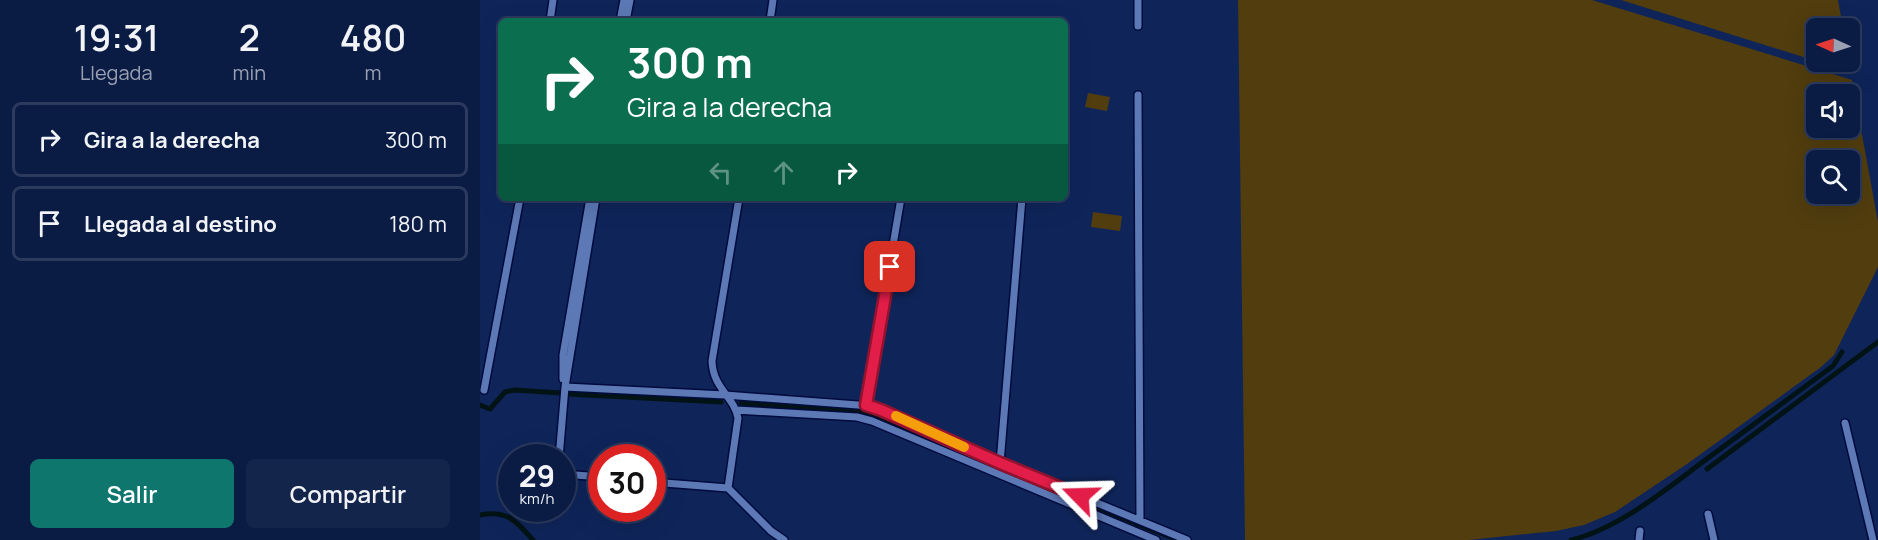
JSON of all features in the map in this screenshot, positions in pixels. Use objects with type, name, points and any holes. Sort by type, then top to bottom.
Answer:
[{"type":"street","points":[[550,18],[553,0]]},
{"type":"street","points":[[621,18],[624,0]]},
{"type":"street","points":[[627,18],[630,0]]},
{"type":"street","points":[[770,18],[773,0]]},
{"type":"street","points":[[1138,0],[1138,26]]},
{"type":"street","points":[[1138,95],[1140,520]]},
{"type":"street","points":[[484,390],[519,201]]},
{"type":"street","points":[[565,387],[562,355],[589,201]]},
{"type":"street","points":[[560,444],[565,387],[596,201]]},
{"type":"street","points":[[728,488],[738,421],[736,410],[716,380],[712,362],[739,201]]},
{"type":"street","points":[[866,405],[900,201]]},
{"type":"street","points":[[1000,463],[1022,201]]},
{"type":"street","points":[[565,387],[866,405],[1187,540]]},
{"type":"street","points":[[736,410],[867,419],[1156,540]]},
{"type":"street","points":[[1845,423],[1873,540]]},
{"type":"street","points":[[666,483],[728,488],[771,531],[784,540]]},
{"type":"street","points":[[1708,514],[1714,540]]},
{"type":"street","points":[[1639,540],[1640,531]]},
{"type":"shaded area","points":[[1238,0],[1592,0],[1806,66],[1806,72],[1826,72],[1852,80],[1853,84],[1806,84],[1806,138],[1860,138],[1860,124],[1878,222],[1878,267],[1834,355],[1821,367],[1687,464],[1615,512],[1584,525],[1556,531],[1469,540],[1245,540]]},
{"type":"shaded area","points":[[1621,0],[1838,0],[1841,18],[1806,18],[1806,58]]},
{"type":"shaded area","points":[[1088,93],[1110,97],[1107,111],[1085,107]]},
{"type":"shaded area","points":[[1093,212],[1122,216],[1120,231],[1091,227]]},
{"type":"waterway","points":[[1707,469],[1878,342]]},
{"type":"waterway","points":[[1571,540],[1606,527],[1657,496],[1833,366],[1842,352]]},
{"type":"waterway","points":[[480,405],[490,409],[505,392],[515,390],[561,393]]},
{"type":"waterway","points":[[567,394],[721,402]]},
{"type":"waterway","points":[[741,403],[861,412],[883,418],[1041,486],[1178,540]]},
{"type":"waterway","points":[[480,515],[498,514],[511,518],[533,540]]},
{"type":"slow traffic","points":[[896,416],[964,447]]},
{"type":"route","points":[[890,267],[866,405],[1080,496]]}]
